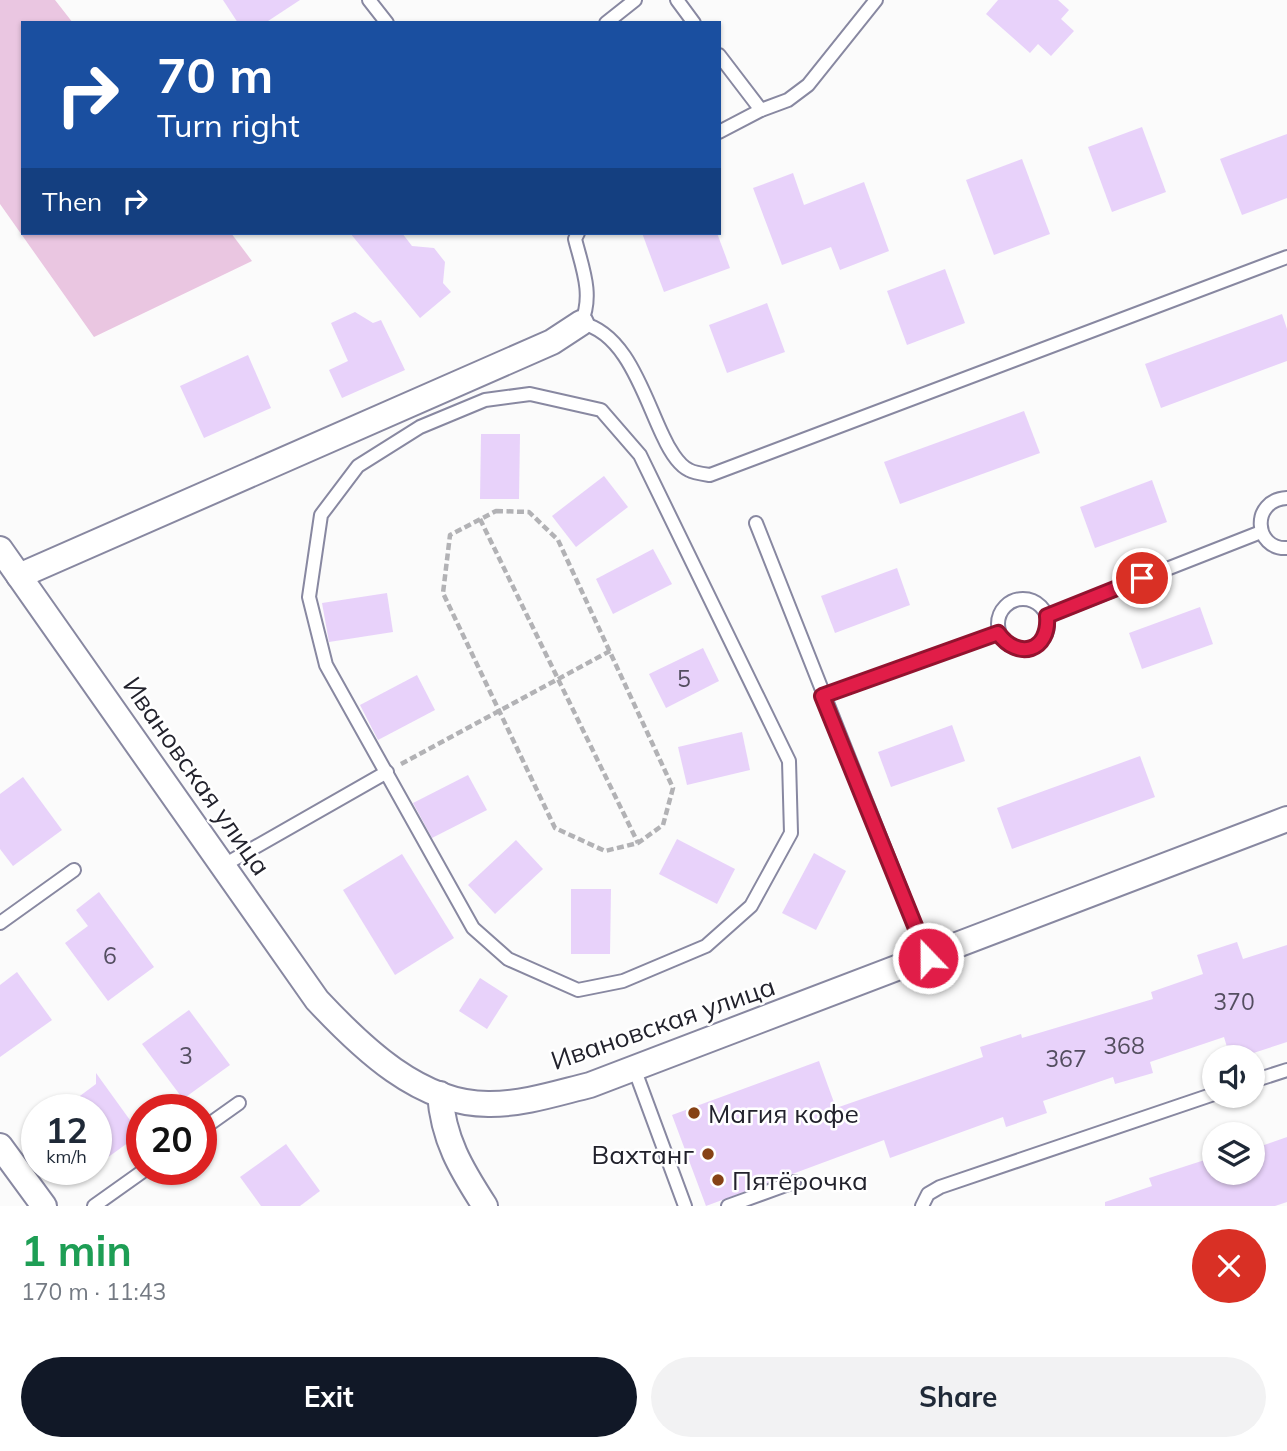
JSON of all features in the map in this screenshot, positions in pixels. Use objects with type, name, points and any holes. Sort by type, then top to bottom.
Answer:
[{"type":"street","points":[[19,576],[552,342],[581,323]]},
{"type":"street","name":"Ивановская улица","points":[[0,549],[317,1000],[358,1044],[402,1075],[440,1094],[487,1104],[508,1103],[590,1085],[1287,819]]},
{"type":"street","points":[[440,1094],[442,1124],[446,1135],[466,1176],[485,1206]]},
{"type":"street","points":[[0,1146],[44,1206]]},
{"type":"lane","points":[[369,0],[385,21]]},
{"type":"lane","points":[[609,21],[635,0]]},
{"type":"lane","points":[[677,0],[693,21]]},
{"type":"lane","points":[[721,131],[761,110],[788,100],[808,85],[876,0]]},
{"type":"lane","points":[[721,58],[761,110]]},
{"type":"lane","points":[[577,235],[575,239],[587,291],[588,308],[581,323],[595,326],[606,334],[623,355],[669,449],[688,470],[710,475],[1287,257]]},
{"type":"lane","points":[[530,394],[601,410],[640,455],[789,761],[791,833],[751,906],[706,946],[623,981],[578,990],[508,959],[473,928],[387,772],[326,665],[309,597],[321,515],[358,466],[419,427],[485,400],[530,394]]},
{"type":"lane","points":[[1287,498],[1277,499],[1266,506],[1261,518],[1261,532],[1269,543],[1287,548]]},
{"type":"lane","points":[[756,523],[822,696],[928,958]]},
{"type":"lane","points":[[1047,616],[1261,532]]},
{"type":"lane","points":[[1027,599],[1039,605],[1047,616],[1048,629],[1042,641],[1031,649],[1018,650],[1006,644],[998,633],[997,620],[1003,607],[1014,600],[1027,599]]},
{"type":"lane","points":[[822,696],[998,633]]},
{"type":"lane","points":[[224,865],[387,772]]},
{"type":"lane","points":[[0,923],[74,870]]},
{"type":"lane","points":[[634,1069],[685,1206]]},
{"type":"lane","points":[[1265,1078],[1287,1070]]},
{"type":"lane","points":[[922,1206],[928,1194],[940,1187],[1202,1098]]},
{"type":"lane","points":[[217,1119],[239,1103]]},
{"type":"lane","points":[[728,1206],[794,1182]]},
{"type":"lane","points":[[93,1206],[126,1183]]},
{"type":"path","points":[[496,511],[528,512],[558,540],[610,651],[673,788],[663,825],[638,844],[605,850],[555,828],[443,593],[450,535],[496,511]]},
{"type":"path","points":[[480,519],[638,844]]},
{"type":"path","points":[[387,772],[610,651]]},
{"type":"shaded area","points":[[0,0],[55,0],[71,21],[21,21],[21,234],[0,204]]},
{"type":"shaded area","points":[[22,235],[232,235],[252,261],[94,337]]},
{"type":"building","points":[[223,0],[300,0],[268,21],[237,21]]},
{"type":"building","points":[[998,0],[1058,0],[1069,10],[1061,19],[1074,31],[1051,56],[1038,44],[1030,53],[986,14]]},
{"type":"building","points":[[1142,127],[1166,192],[1112,212],[1088,147]]},
{"type":"building","points":[[1287,134],[1287,198],[1242,215],[1220,159]]},
{"type":"building","points":[[1022,159],[1050,234],[994,255],[966,180]]},
{"type":"building","points":[[793,173],[804,205],[864,182],[889,251],[840,270],[831,247],[782,265],[753,188]]},
{"type":"building","points":[[352,235],[404,235],[412,246],[434,248],[445,262],[443,283],[451,292],[420,318]]},
{"type":"building","points":[[643,235],[718,235],[730,268],[664,292]]},
{"type":"building","points":[[945,269],[965,323],[907,345],[887,291]]},
{"type":"building","points":[[767,303],[785,352],[727,373],[709,325]]},
{"type":"building","points":[[355,312],[373,323],[381,320],[405,370],[342,398],[329,370],[348,361],[331,323]]},
{"type":"building","points":[[1282,314],[1287,329],[1287,361],[1161,408],[1145,364]]},
{"type":"building","points":[[248,355],[271,408],[204,438],[180,386]]},
{"type":"building","points":[[1024,411],[1040,453],[900,504],[884,462]]},
{"type":"building","points":[[481,434],[520,434],[519,499],[480,499]]},
{"type":"building","points":[[604,476],[628,507],[576,547],[552,516]]},
{"type":"building","points":[[1152,480],[1167,522],[1095,548],[1080,507]]},
{"type":"building","points":[[653,549],[672,584],[613,614],[596,579]]},
{"type":"building","points":[[897,568],[910,605],[835,633],[821,596]]},
{"type":"building","points":[[387,593],[393,632],[329,642],[322,603]]},
{"type":"building","points":[[1200,607],[1213,644],[1142,669],[1129,633]]},
{"type":"building","points":[[703,648],[719,681],[666,708],[649,674]]},
{"type":"building","points":[[417,675],[435,710],[378,740],[360,705]]},
{"type":"building","points":[[952,725],[965,761],[891,787],[878,752]]},
{"type":"building","points":[[742,732],[750,770],[687,785],[678,747]]},
{"type":"building","points":[[1140,756],[1155,797],[1012,849],[997,808]]},
{"type":"building","points":[[468,775],[487,810],[432,838],[413,803]]},
{"type":"building","points":[[23,777],[62,830],[13,866],[0,849],[0,794]]},
{"type":"building","points":[[677,839],[735,869],[717,904],[659,874]]},
{"type":"building","points":[[516,840],[543,869],[495,914],[468,885]]},
{"type":"building","points":[[814,853],[846,871],[816,930],[782,913]]},
{"type":"building","points":[[402,854],[454,938],[395,975],[343,890]]},
{"type":"building","points":[[571,889],[611,889],[610,954],[571,954]]},
{"type":"building","points":[[99,892],[154,967],[108,1001],[65,943],[88,926],[76,910]]},
{"type":"building","points":[[1237,942],[1243,959],[1287,945],[1287,1042],[1265,1049],[1265,1045],[1226,1045],[1224,1037],[1150,1062],[1153,1073],[1115,1084],[1113,1077],[1043,1101],[1047,1113],[1006,1127],[1003,1117],[890,1158],[884,1140],[706,1206],[672,1115],[819,1061],[836,1108],[983,1057],[980,1047],[1021,1034],[1022,1038],[1153,999],[1151,992],[1203,974],[1197,955]]},
{"type":"building","points":[[17,972],[52,1020],[0,1057],[0,985]]},
{"type":"building","points":[[480,978],[508,996],[487,1029],[459,1011]]},
{"type":"building","points":[[189,1010],[230,1065],[190,1094],[179,1094],[142,1044]]},
{"type":"building","points":[[96,1073],[111,1094],[83,1094],[96,1084]]},
{"type":"building","points":[[112,1095],[126,1115],[126,1144],[112,1154]]},
{"type":"building","points":[[1287,1137],[1287,1202],[1275,1206],[1105,1206],[1105,1202],[1152,1186],[1149,1178],[1202,1161],[1202,1185],[1265,1185],[1265,1145]]},
{"type":"building","points":[[286,1144],[320,1191],[300,1206],[261,1206],[240,1177]]},
{"type":"place","name":"Магия кофе","points":[[694,1113]]},
{"type":"place","name":"Вахтанг","points":[[708,1154]]},
{"type":"place","name":"Пятёрочка","points":[[718,1180]]},
{"type":"route","points":[[928,958],[822,696],[998,633],[1006,644],[1018,650],[1031,649],[1042,641],[1048,629],[1047,616],[1142,578]]}]
